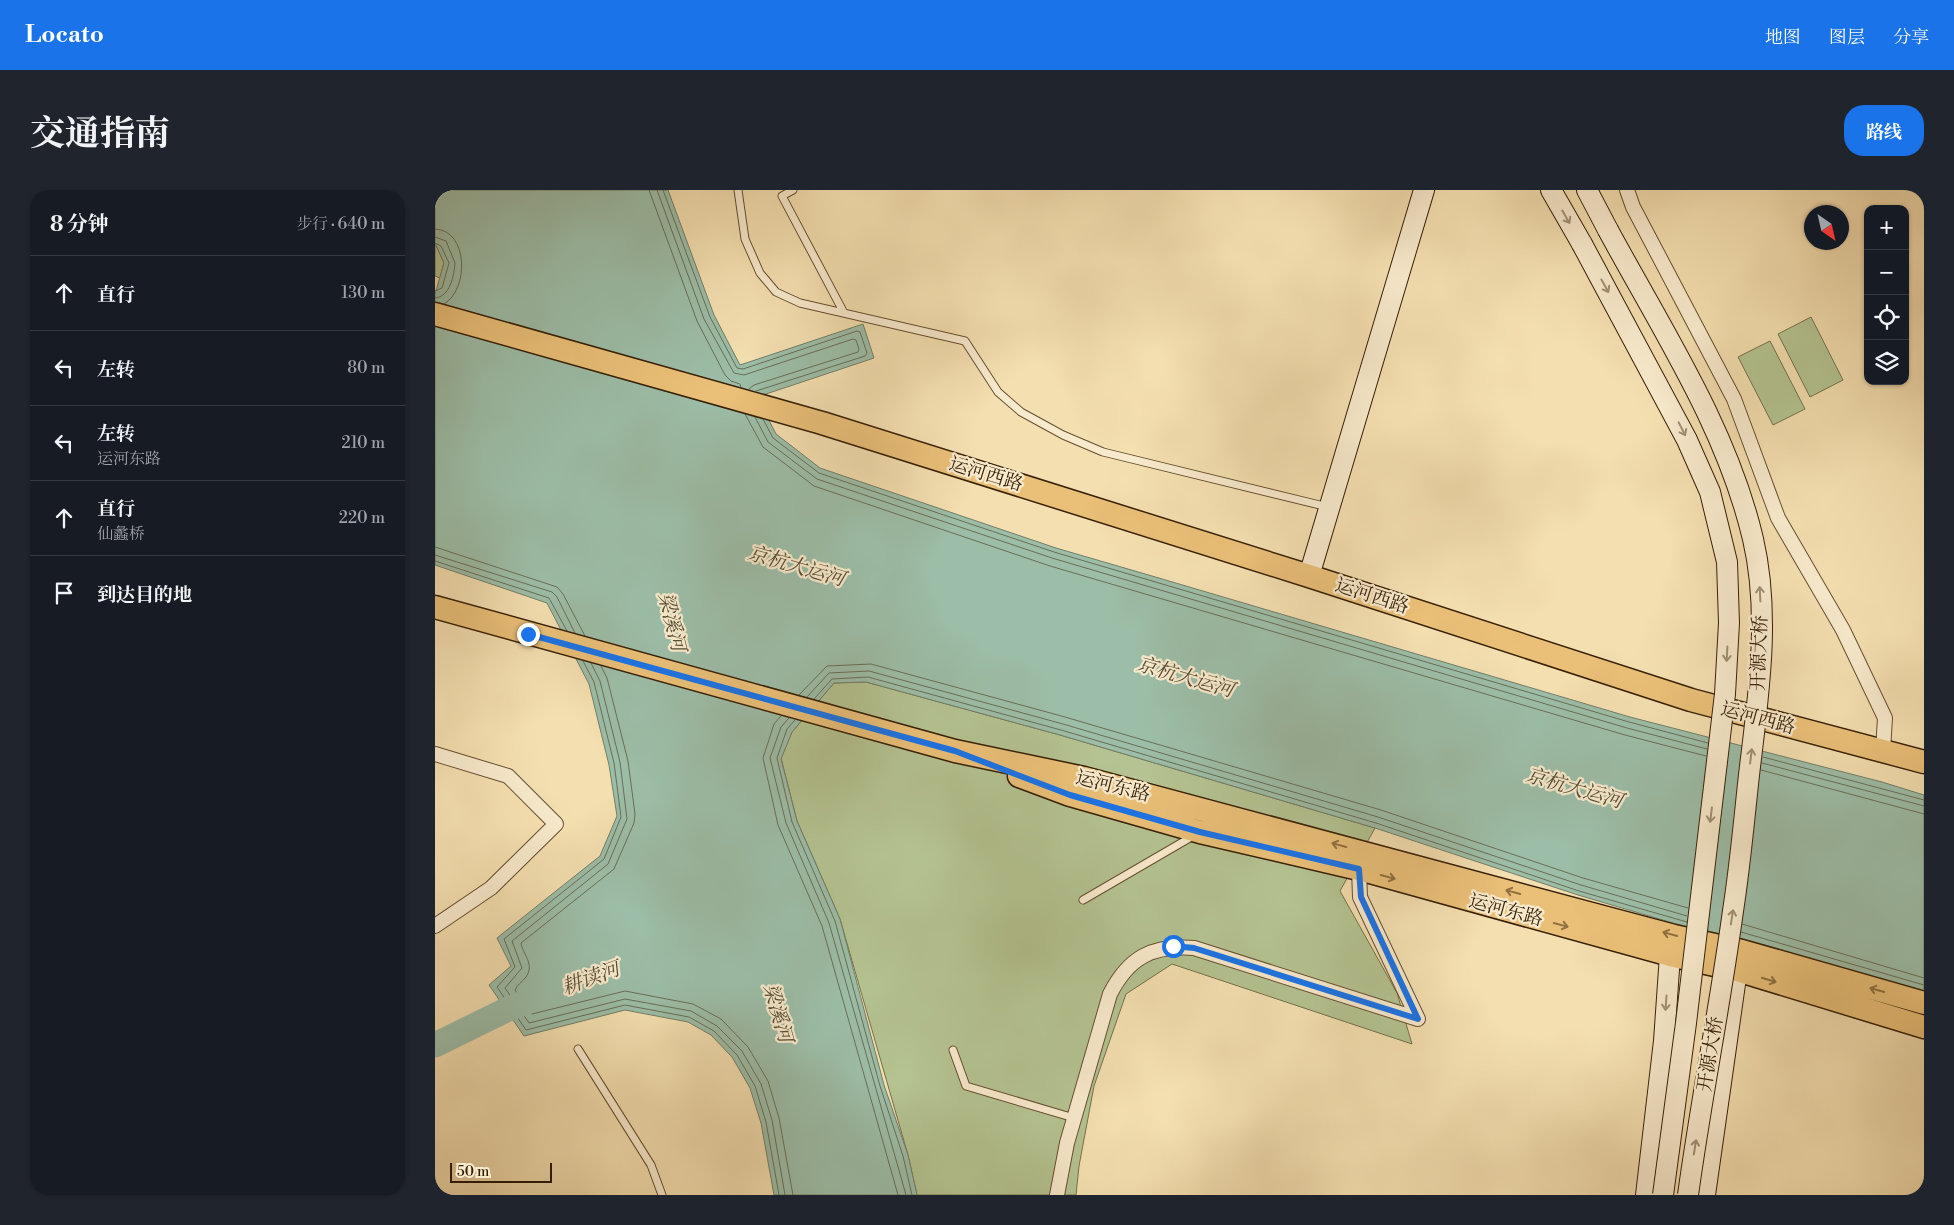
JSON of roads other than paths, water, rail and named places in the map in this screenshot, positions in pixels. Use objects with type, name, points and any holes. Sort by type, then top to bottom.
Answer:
[{"type":"main road","points":[[1309,576],[1424,190]]},
{"type":"main road","points":[[1551,190],[1687,440],[1710,492],[1727,562],[1729,623],[1725,694],[1686,1023],[1663,1195]]},
{"type":"main road","name":"开源大桥","points":[[1587,190],[1710,417],[1735,476],[1754,541],[1760,589],[1762,640],[1759,690],[1733,910],[1688,1195]]},
{"type":"main road","name":"运河西路","points":[[435,314],[822,423],[1309,576],[1691,700],[1924,762]]},
{"type":"main road","points":[[435,607],[955,751]]},
{"type":"main road","name":"运河东路","points":[[955,751],[1070,795],[1200,832],[1359,869],[1669,955],[1737,970],[1924,1027]]},
{"type":"main road","name":"运河东路","points":[[955,751],[1084,778],[1674,936],[1742,951],[1924,1003]]},
{"type":"main road","points":[[1646,1195],[1663,1050],[1669,955]]},
{"type":"main road","points":[[1705,1195],[1737,970]]},
{"type":"street","points":[[1627,190],[1633,207],[1734,399],[1778,518],[1843,630],[1885,718],[1883,750]]},
{"type":"street","points":[[435,754],[508,776],[556,824],[491,888],[435,926]]},
{"type":"street","points":[[1057,1195],[1074,1118],[1110,994],[1121,974],[1135,961],[1151,951],[1173,946],[1194,948],[1418,1019],[1361,897],[1359,869]]},
{"type":"lane","points":[[738,190],[745,239],[760,273],[776,292],[800,303],[965,341],[998,392],[1021,412],[1063,435],[1103,452],[1328,507]]},
{"type":"lane","points":[[793,190],[782,196],[844,313]]},
{"type":"lane","points":[[1083,900],[1200,832]]},
{"type":"lane","points":[[578,1049],[651,1164],[662,1195]]},
{"type":"lane","points":[[953,1050],[966,1086],[1074,1118]]},
{"type":"water","points":[[435,190],[668,190],[714,315],[740,365],[863,324],[874,358],[757,397],[776,434],[820,468],[1056,548],[1630,717],[1882,782],[1924,795],[1924,997],[1578,895],[1375,828],[1060,735],[866,682],[834,683],[792,732],[781,759],[797,821],[840,919],[884,1085],[908,1155],[917,1195],[774,1195],[761,1123],[750,1088],[732,1057],[711,1035],[688,1022],[625,1010],[524,1036],[489,985],[511,966],[497,938],[600,856],[617,816],[609,765],[589,684],[547,603],[435,565],[435,294],[444,263],[435,243]]},
{"type":"waterway","name":"耕读河","points":[[435,1045],[506,1010],[537,998]]},
{"type":"water label","name":"京杭大运河","points":[[796,567]]},
{"type":"water label","name":"梁溪河","points":[[671,622]]},
{"type":"water label","name":"京杭大运河","points":[[1185,678]]},
{"type":"water label","name":"京杭大运河","points":[[1574,789]]},
{"type":"water label","name":"梁溪河","points":[[777,1013]]}]
